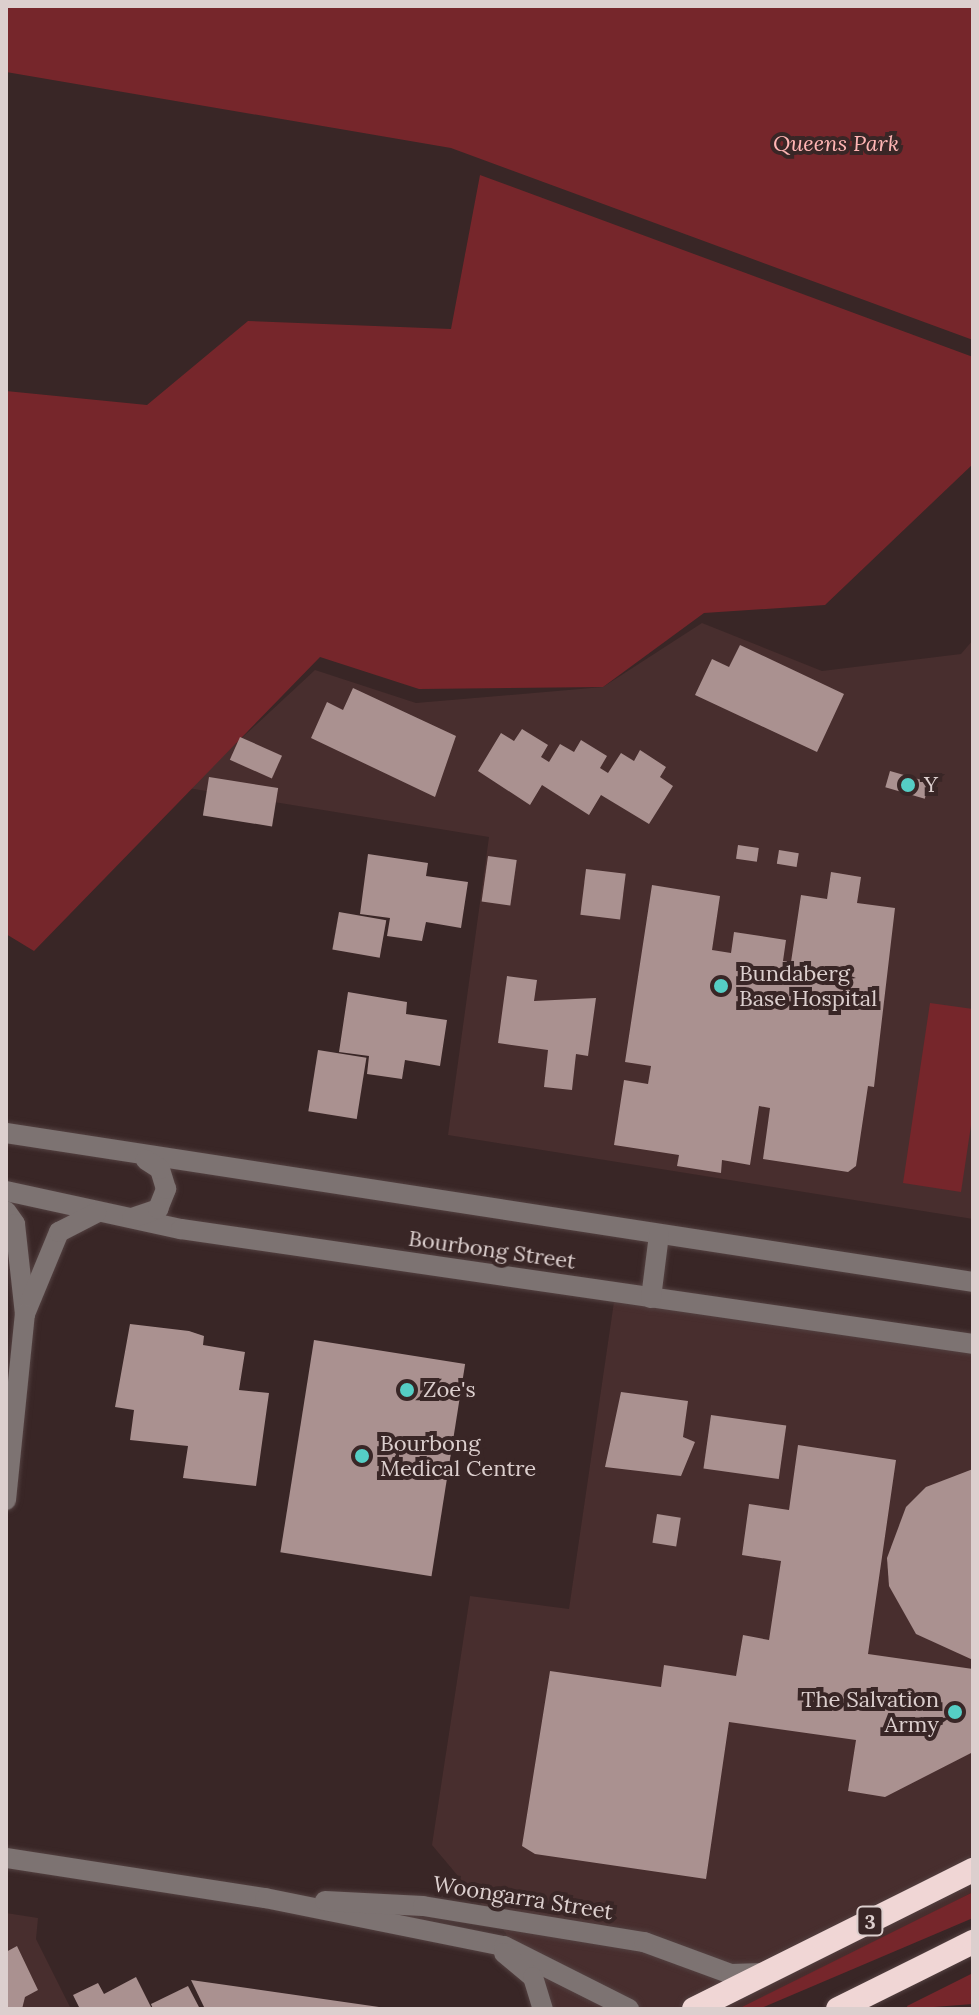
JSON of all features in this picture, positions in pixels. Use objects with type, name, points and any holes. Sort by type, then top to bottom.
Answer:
[{"type":"highway","name":"3","points":[[694,2009],[973,1870]]},
{"type":"highway","points":[[838,2009],[969,1948]]},
{"type":"street","name":"Bourbong Street","points":[[6,1133],[143,1158],[973,1282]]},
{"type":"street","points":[[129,1218],[150,1215],[166,1189],[160,1169],[143,1158]]},
{"type":"street","name":"Bourbong Street","points":[[6,1191],[129,1218],[973,1344]]},
{"type":"street","points":[[6,1211],[15,1224],[25,1314],[6,1500]]},
{"type":"street","points":[[25,1314],[59,1232],[78,1216],[104,1212]]},
{"type":"street","points":[[651,1298],[659,1235]]},
{"type":"street","name":"Woongarra Street","points":[[6,1858],[265,1898],[478,1941],[535,1958],[629,2009]]},
{"type":"street","name":"Woongarra Street","points":[[265,1898],[423,1906],[665,1946],[731,1974],[767,1972]]},
{"type":"street","name":"Woongarra Street","points":[[478,1941],[522,1966],[543,2009]]},
{"type":"shaded area","name":"Bundaberg Base Hospital","points":[[702,623],[822,671],[961,654],[973,640],[973,1219],[448,1135],[489,837],[188,788],[315,670],[416,703],[603,687]]},
{"type":"shaded area","points":[[615,1295],[973,1347],[973,1892],[749,2009],[545,2009],[505,1932],[432,1845],[470,1596],[569,1609]]},
{"type":"shaded area","points":[[6,1913],[38,1918],[36,1939],[71,2009],[6,2009]]},
{"type":"green space","name":"Queens Park","points":[[6,6],[973,6],[973,340],[451,148],[6,72]]},
{"type":"green space","points":[[480,175],[973,357],[973,464],[825,605],[704,613],[603,687],[419,689],[320,657],[34,951],[6,934],[6,391],[147,405],[248,321],[451,329]]},
{"type":"green space","points":[[930,1003],[973,1009],[973,1112],[961,1192],[903,1183]]},
{"type":"green space","points":[[973,1892],[973,1918],[759,2009],[738,2009]]},
{"type":"green space","points":[[973,1973],[973,2004],[908,2009],[907,2006]]},
{"type":"building","points":[[740,645],[844,694],[817,752],[695,695],[712,659],[729,667]]},
{"type":"building","points":[[353,688],[456,736],[435,797],[311,738],[327,702],[343,710]]},
{"type":"building","points":[[522,729],[548,745],[541,757],[549,762],[560,744],[574,752],[581,740],[607,756],[600,768],[608,773],[621,753],[634,761],[640,750],[666,767],[660,777],[673,786],[649,824],[601,795],[589,815],[542,785],[530,805],[478,771],[501,733],[514,741]]},
{"type":"building","points":[[240,737],[282,756],[272,779],[230,760]]},
{"type":"building","name":"Y","points":[[890,771],[929,782],[925,799],[885,787]]},
{"type":"building","points":[[209,777],[278,788],[272,826],[203,816]]},
{"type":"building","points":[[738,845],[759,848],[757,862],[736,859]]},
{"type":"building","points":[[779,850],[799,853],[797,867],[777,864]]},
{"type":"building","points":[[368,854],[428,863],[426,876],[468,882],[461,928],[426,922],[422,941],[387,936],[390,918],[360,914]]},
{"type":"building","points":[[488,856],[517,860],[510,906],[482,902]]},
{"type":"building","points":[[586,869],[626,874],[620,920],[580,915]]},
{"type":"building","points":[[831,872],[861,877],[857,903],[895,908],[874,1087],[868,1086],[856,1166],[848,1172],[763,1159],[770,1108],[759,1106],[750,1165],[722,1160],[721,1173],[677,1166],[679,1155],[614,1145],[624,1080],[648,1084],[651,1066],[625,1062],[652,885],[720,896],[712,950],[731,953],[734,932],[786,940],[783,961],[791,962],[801,895],[827,899]]},
{"type":"building","points":[[339,912],[386,920],[380,958],[332,949]]},
{"type":"building","points":[[507,976],[537,980],[534,1001],[596,998],[588,1056],[576,1054],[572,1090],[544,1087],[548,1050],[498,1043]]},
{"type":"building","points":[[348,992],[407,1002],[406,1014],[447,1020],[440,1066],[405,1060],[402,1079],[367,1074],[369,1056],[339,1052]]},
{"type":"building","points":[[318,1050],[366,1058],[357,1119],[308,1111]]},
{"type":"building","points":[[130,1324],[189,1331],[204,1336],[203,1345],[245,1352],[239,1390],[269,1393],[256,1486],[183,1478],[188,1446],[130,1440],[134,1410],[115,1407]]},
{"type":"building","name":"Bourbong Medical Centre","points":[[314,1340],[465,1364],[431,1576],[280,1552]]},
{"type":"building","points":[[621,1392],[688,1401],[683,1437],[695,1442],[681,1476],[605,1467]]},
{"type":"building","points":[[711,1415],[786,1426],[779,1479],[703,1468]]},
{"type":"building","points":[[798,1445],[896,1460],[868,1654],[973,1669],[973,1752],[885,1797],[848,1791],[856,1740],[729,1722],[706,1879],[535,1854],[522,1846],[550,1671],[661,1687],[664,1665],[736,1676],[743,1635],[769,1640],[781,1561],[742,1555],[749,1504],[789,1510]]},
{"type":"building","points":[[973,1469],[973,1660],[916,1634],[889,1586],[887,1558],[906,1507],[926,1487]]},
{"type":"building","points":[[657,1514],[681,1518],[676,1546],[652,1543]]},
{"type":"building","points":[[17,1946],[38,1990],[25,1997],[22,2009],[6,2009],[6,1952]]},
{"type":"building","points":[[136,1977],[152,2009],[80,2009],[73,1995],[98,1983],[104,1994]]},
{"type":"building","points":[[191,1980],[379,2007],[379,2009],[205,2009]]},
{"type":"building","points":[[188,1986],[200,2009],[153,2009],[151,2004]]},
{"type":"place","name":"Y","points":[[908,785]]},
{"type":"place","name":"Bundaberg Base Hospital","points":[[721,986]]},
{"type":"place","name":"Zoe's","points":[[407,1390]]},
{"type":"place","name":"Bourbong Medical Centre","points":[[362,1456]]},
{"type":"place","name":"The Salvation Army","points":[[955,1712]]}]
